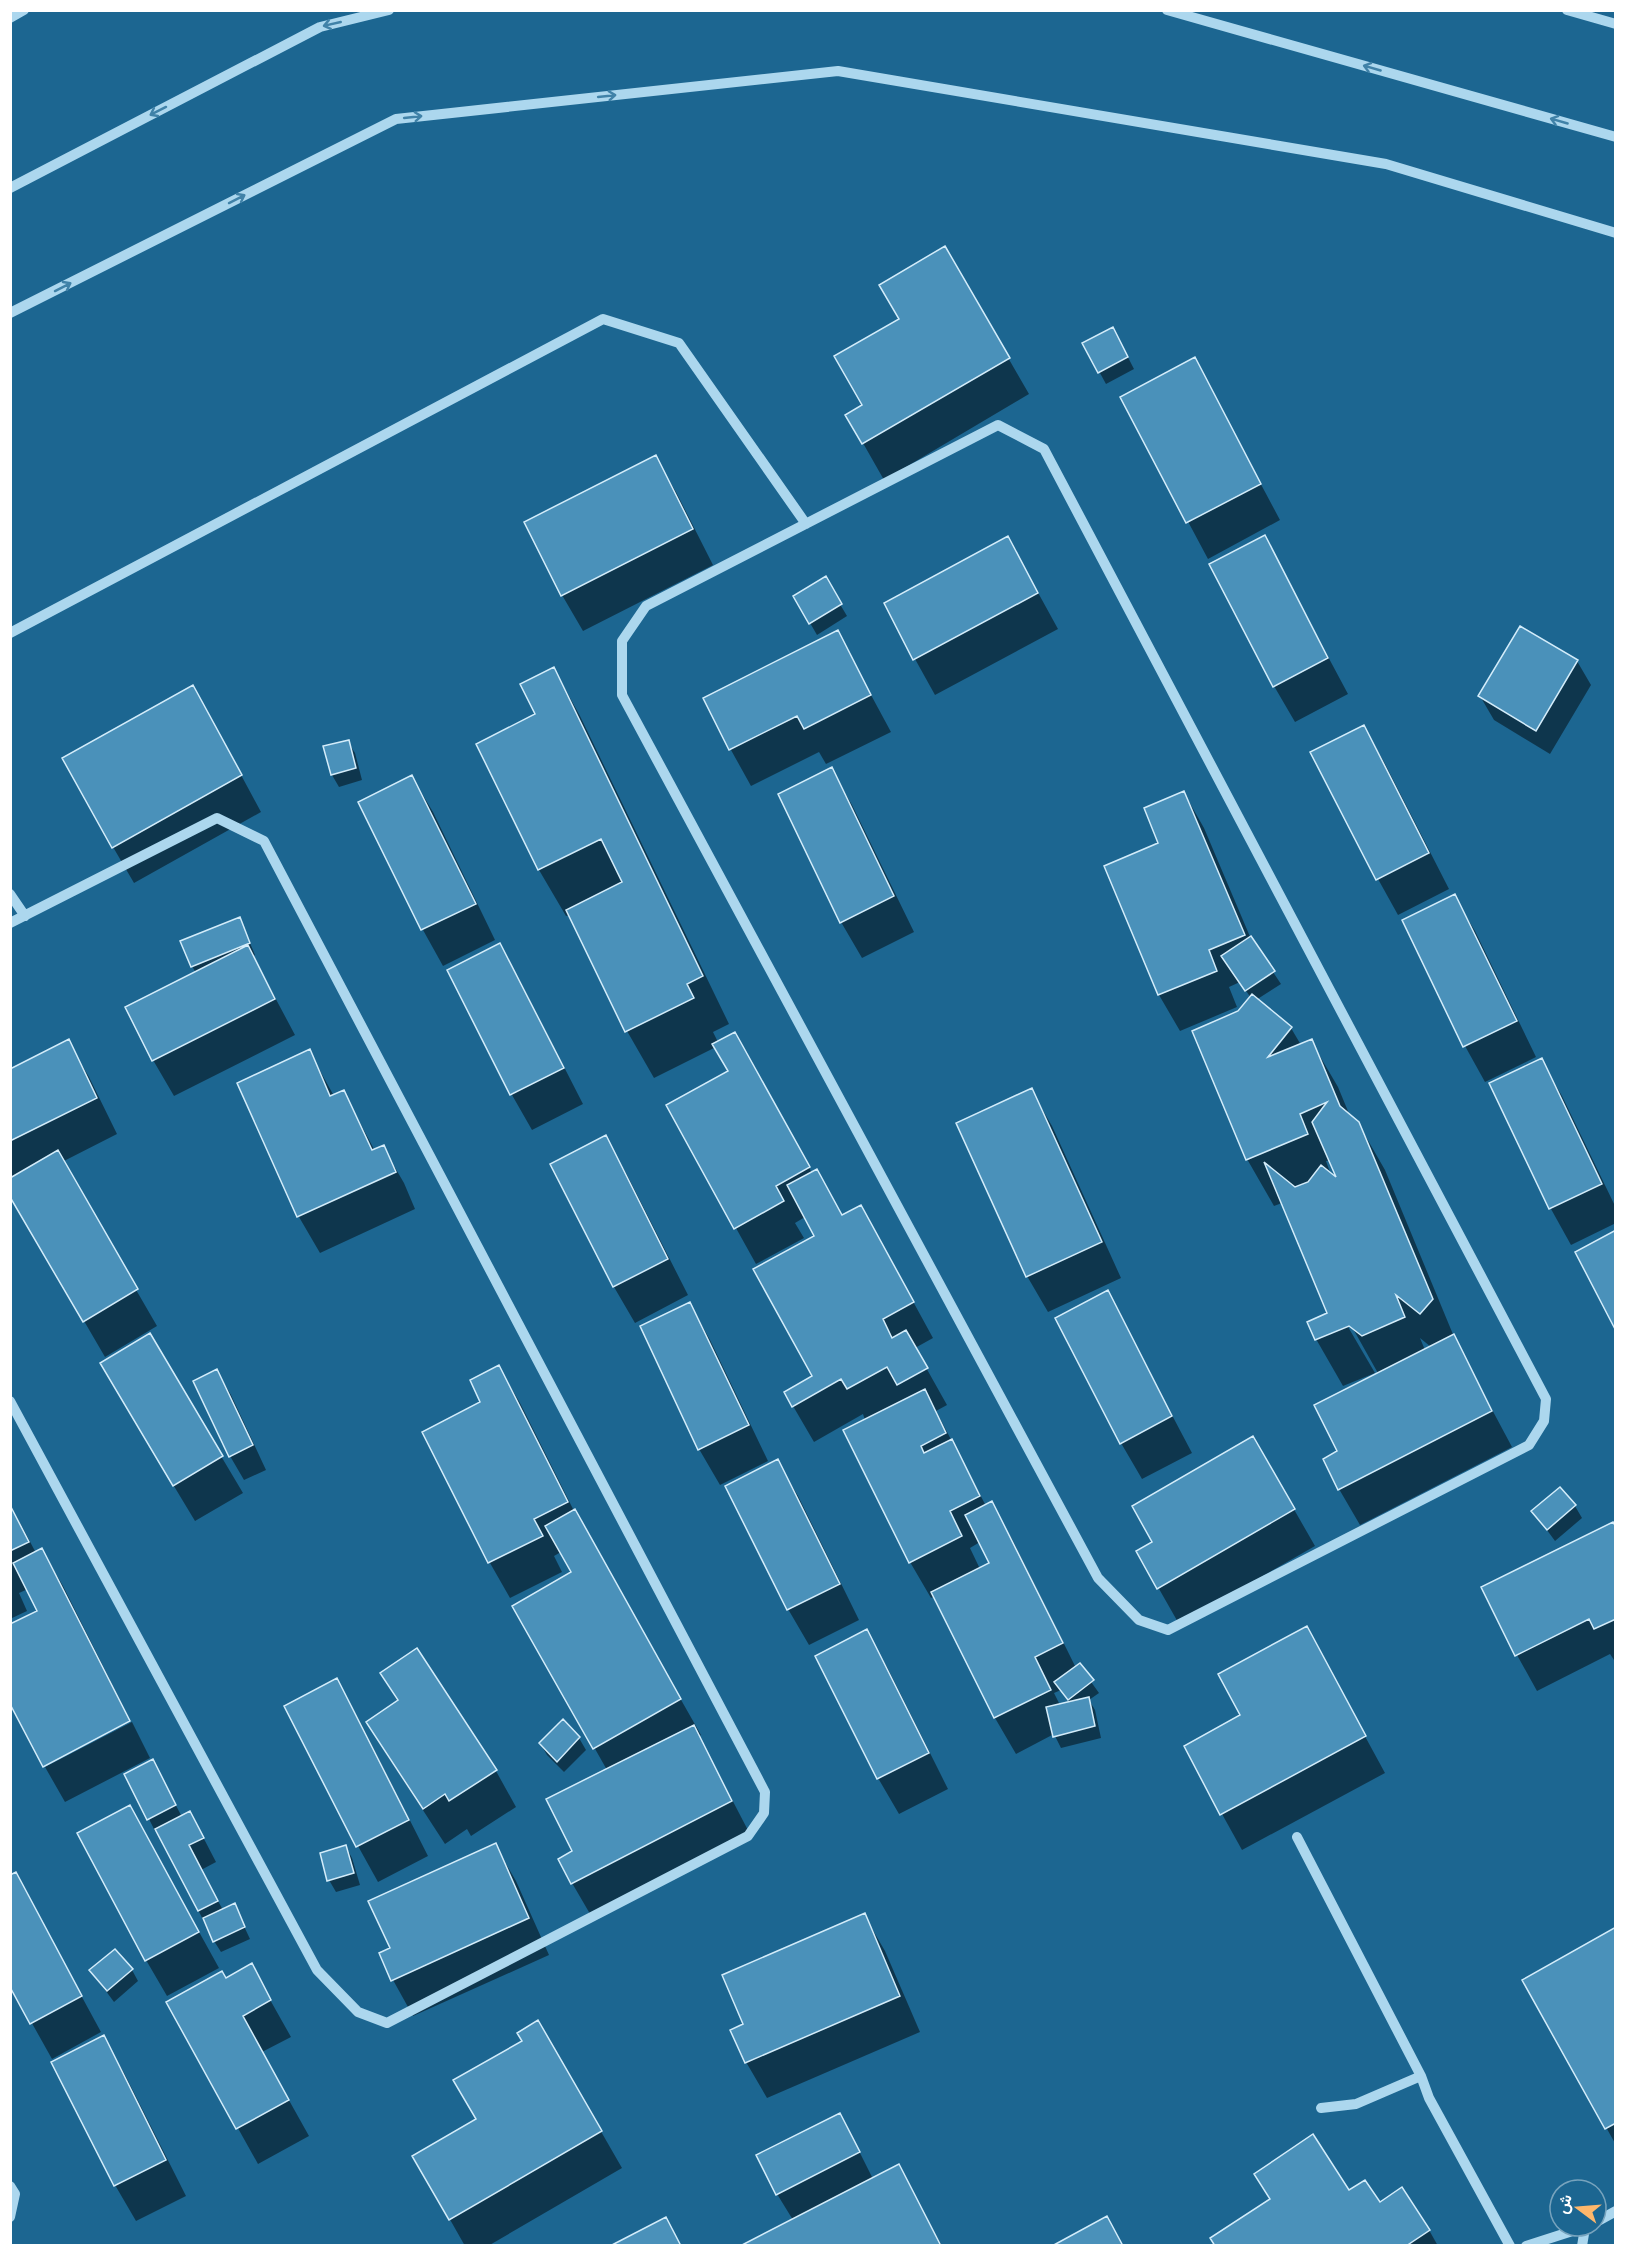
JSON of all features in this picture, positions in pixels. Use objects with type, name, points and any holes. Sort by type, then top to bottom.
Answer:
[{"type":"street","points":[[10,18],[24,10]]},
{"type":"street","points":[[10,188],[320,27],[389,10]]},
{"type":"street","points":[[1167,10],[1616,137]]},
{"type":"street","points":[[1567,10],[1602,15],[1616,24]]},
{"type":"street","points":[[10,314],[396,119],[838,71],[1386,164],[1616,233]]},
{"type":"street","points":[[10,633],[603,319],[680,343],[806,524]]},
{"type":"street","points":[[998,425],[1044,449],[1546,1399],[1544,1421],[1529,1445],[1168,1630],[1139,1620],[1098,1578],[622,695],[621,641],[646,606],[806,524],[998,425]]},
{"type":"street","points":[[10,923],[217,818],[264,841],[765,1792],[764,1813],[748,1836],[387,2023],[358,2012],[317,1970],[10,1401]]},
{"type":"street","points":[[10,894],[26,915]]},
{"type":"street","points":[[1297,1837],[1421,2076],[1429,2098],[1510,2246]]},
{"type":"street","points":[[1321,2108],[1356,2104],[1421,2076]]},
{"type":"street","points":[[10,2186],[15,2194],[10,2217]]},
{"type":"street","points":[[1526,2246],[1551,2238]]},
{"type":"building","points":[[945,246],[1010,358],[862,444],[845,415],[862,405],[834,356],[899,319],[879,285]]},
{"type":"building","points":[[1113,327],[1128,357],[1098,373],[1082,343]]},
{"type":"building","points":[[1195,357],[1261,484],[1186,523],[1120,397]]},
{"type":"building","points":[[656,455],[693,529],[561,596],[524,522]]},
{"type":"building","points":[[1265,535],[1328,658],[1273,687],[1209,564]]},
{"type":"building","points":[[1008,536],[1038,593],[913,660],[884,603]]},
{"type":"building","points":[[826,576],[842,604],[809,624],[793,596]]},
{"type":"building","points":[[1520,626],[1578,660],[1536,731],[1478,696]]},
{"type":"building","points":[[838,630],[871,695],[804,729],[797,716],[729,750],[703,698]]},
{"type":"building","points":[[554,667],[703,976],[687,984],[694,998],[625,1032],[566,910],[622,882],[601,839],[538,870],[476,744],[535,714],[520,684]]},
{"type":"building","points":[[193,685],[242,775],[112,848],[62,758]]},
{"type":"building","points":[[1364,725],[1429,853],[1376,880],[1310,752]]},
{"type":"building","points":[[349,740],[356,768],[331,775],[323,746]]},
{"type":"building","points":[[832,767],[894,896],[840,923],[778,794]]},
{"type":"building","points":[[412,775],[476,904],[421,930],[358,802]]},
{"type":"building","points":[[1184,791],[1245,935],[1209,950],[1217,971],[1158,995],[1104,866],[1158,843],[1144,808]]},
{"type":"building","points":[[1455,894],[1517,1021],[1463,1047],[1402,920]]},
{"type":"building","points":[[240,917],[250,943],[191,967],[180,941]]},
{"type":"building","points":[[1251,936],[1275,971],[1245,991],[1221,956]]},
{"type":"building","points":[[500,943],[564,1068],[510,1095],[447,970]]},
{"type":"building","points":[[248,945],[275,999],[152,1061],[125,1007]]},
{"type":"building","points":[[1252,994],[1292,1027],[1268,1057],[1312,1039],[1340,1106],[1359,1122],[1433,1299],[1420,1314],[1396,1295],[1405,1317],[1362,1336],[1349,1326],[1315,1340],[1307,1322],[1327,1313],[1264,1162],[1295,1187],[1308,1182],[1321,1165],[1336,1177],[1312,1122],[1327,1102],[1300,1114],[1308,1134],[1246,1160],[1192,1031],[1238,1011]]},
{"type":"building","points":[[735,1032],[810,1167],[776,1186],[784,1201],[734,1229],[666,1105],[728,1071],[712,1044]]},
{"type":"building","points":[[69,1039],[97,1098],[10,1141],[10,1069]]},
{"type":"building","points":[[310,1049],[330,1096],[344,1090],[372,1150],[384,1145],[396,1172],[297,1217],[237,1083]]},
{"type":"building","points":[[1542,1058],[1602,1184],[1549,1209],[1489,1083]]},
{"type":"building","points":[[1032,1088],[1102,1242],[1026,1277],[956,1123]]},
{"type":"building","points":[[606,1135],[668,1259],[613,1287],[550,1164]]},
{"type":"building","points":[[58,1150],[138,1289],[83,1322],[10,1197],[10,1178]]},
{"type":"building","points":[[817,1169],[842,1215],[861,1205],[914,1302],[883,1319],[892,1338],[906,1330],[928,1368],[897,1385],[887,1367],[847,1389],[841,1379],[792,1407],[784,1392],[812,1376],[753,1269],[814,1236],[787,1185]]},
{"type":"building","points":[[1616,1230],[1616,1331],[1575,1252]]},
{"type":"building","points":[[1108,1290],[1172,1416],[1120,1444],[1055,1318]]},
{"type":"building","points":[[690,1302],[749,1425],[698,1450],[640,1326]]},
{"type":"building","points":[[150,1333],[223,1456],[173,1486],[100,1363]]},
{"type":"building","points":[[1454,1334],[1492,1411],[1338,1490],[1323,1459],[1337,1451],[1314,1405]]},
{"type":"building","points":[[499,1365],[568,1502],[534,1519],[543,1536],[488,1563],[422,1432],[480,1402],[470,1380]]},
{"type":"building","points":[[217,1369],[253,1445],[229,1457],[193,1381]]},
{"type":"building","points":[[925,1389],[946,1433],[921,1446],[924,1453],[952,1439],[980,1496],[950,1511],[962,1536],[909,1563],[843,1430]]},
{"type":"building","points":[[1253,1436],[1295,1509],[1157,1589],[1136,1551],[1152,1542],[1132,1506]]},
{"type":"building","points":[[778,1459],[840,1584],[787,1610],[725,1486]]},
{"type":"building","points":[[1560,1487],[1576,1505],[1547,1530],[1531,1511]]},
{"type":"building","points":[[992,1501],[1063,1643],[1035,1657],[1051,1690],[994,1718],[931,1592],[989,1563],[965,1515]]},
{"type":"building","points":[[10,1505],[29,1542],[10,1551]]},
{"type":"building","points":[[575,1509],[681,1699],[593,1749],[512,1606],[571,1572],[545,1526]]},
{"type":"building","points":[[1613,1522],[1616,1527],[1616,1619],[1594,1629],[1589,1619],[1515,1656],[1481,1587]]},
{"type":"building","points":[[42,1548],[130,1721],[43,1767],[10,1704],[10,1624],[37,1611],[13,1563]]},
{"type":"building","points":[[1307,1626],[1366,1736],[1220,1815],[1184,1746],[1240,1715],[1218,1674]]},
{"type":"building","points":[[867,1629],[929,1753],[877,1779],[815,1656]]},
{"type":"building","points":[[417,1648],[497,1770],[449,1801],[445,1794],[423,1809],[366,1722],[398,1700],[380,1673]]},
{"type":"building","points":[[1080,1663],[1094,1680],[1068,1700],[1054,1682]]},
{"type":"building","points":[[337,1678],[409,1820],[356,1847],[284,1706]]},
{"type":"building","points":[[1089,1697],[1095,1726],[1053,1737],[1046,1707]]},
{"type":"building","points":[[563,1719],[580,1737],[557,1762],[539,1743]]},
{"type":"building","points":[[694,1725],[732,1801],[571,1884],[558,1859],[572,1851],[546,1799]]},
{"type":"building","points":[[153,1759],[176,1805],[147,1820],[124,1774]]},
{"type":"building","points":[[130,1805],[199,1932],[145,1961],[77,1833]]},
{"type":"building","points":[[190,1811],[204,1838],[189,1845],[218,1901],[198,1911],[155,1829]]},
{"type":"building","points":[[496,1843],[529,1918],[391,1981],[379,1953],[390,1948],[368,1901]]},
{"type":"building","points":[[346,1845],[354,1873],[327,1881],[320,1853]]},
{"type":"building","points":[[16,1872],[82,1996],[30,2024],[10,1987],[10,1875]]},
{"type":"building","points":[[235,1903],[245,1927],[213,1942],[203,1918]]},
{"type":"building","points":[[865,1913],[900,1996],[745,2063],[730,2030],[743,2024],[722,1975]]},
{"type":"building","points":[[1616,1927],[1616,2123],[1605,2129],[1522,1980]]},
{"type":"building","points":[[115,1949],[133,1969],[107,1991],[89,1970]]},
{"type":"building","points":[[252,1963],[271,2000],[243,2016],[289,2100],[236,2129],[166,2002],[222,1971],[226,1978]]},
{"type":"building","points":[[538,2020],[602,2131],[449,2220],[412,2156],[476,2119],[453,2080],[522,2041],[517,2033]]},
{"type":"building","points":[[104,2035],[166,2160],[114,2186],[51,2062]]},
{"type":"building","points":[[840,2113],[860,2152],[776,2195],[756,2155]]},
{"type":"building","points":[[1313,2134],[1349,2190],[1365,2180],[1380,2202],[1402,2187],[1430,2230],[1406,2246],[1215,2246],[1210,2238],[1270,2199],[1254,2174]]},
{"type":"building","points":[[899,2164],[941,2246],[742,2246],[742,2245]]},
{"type":"building","points":[[1107,2216],[1123,2246],[1052,2246]]},
{"type":"building","points":[[666,2217],[681,2246],[610,2246]]}]
